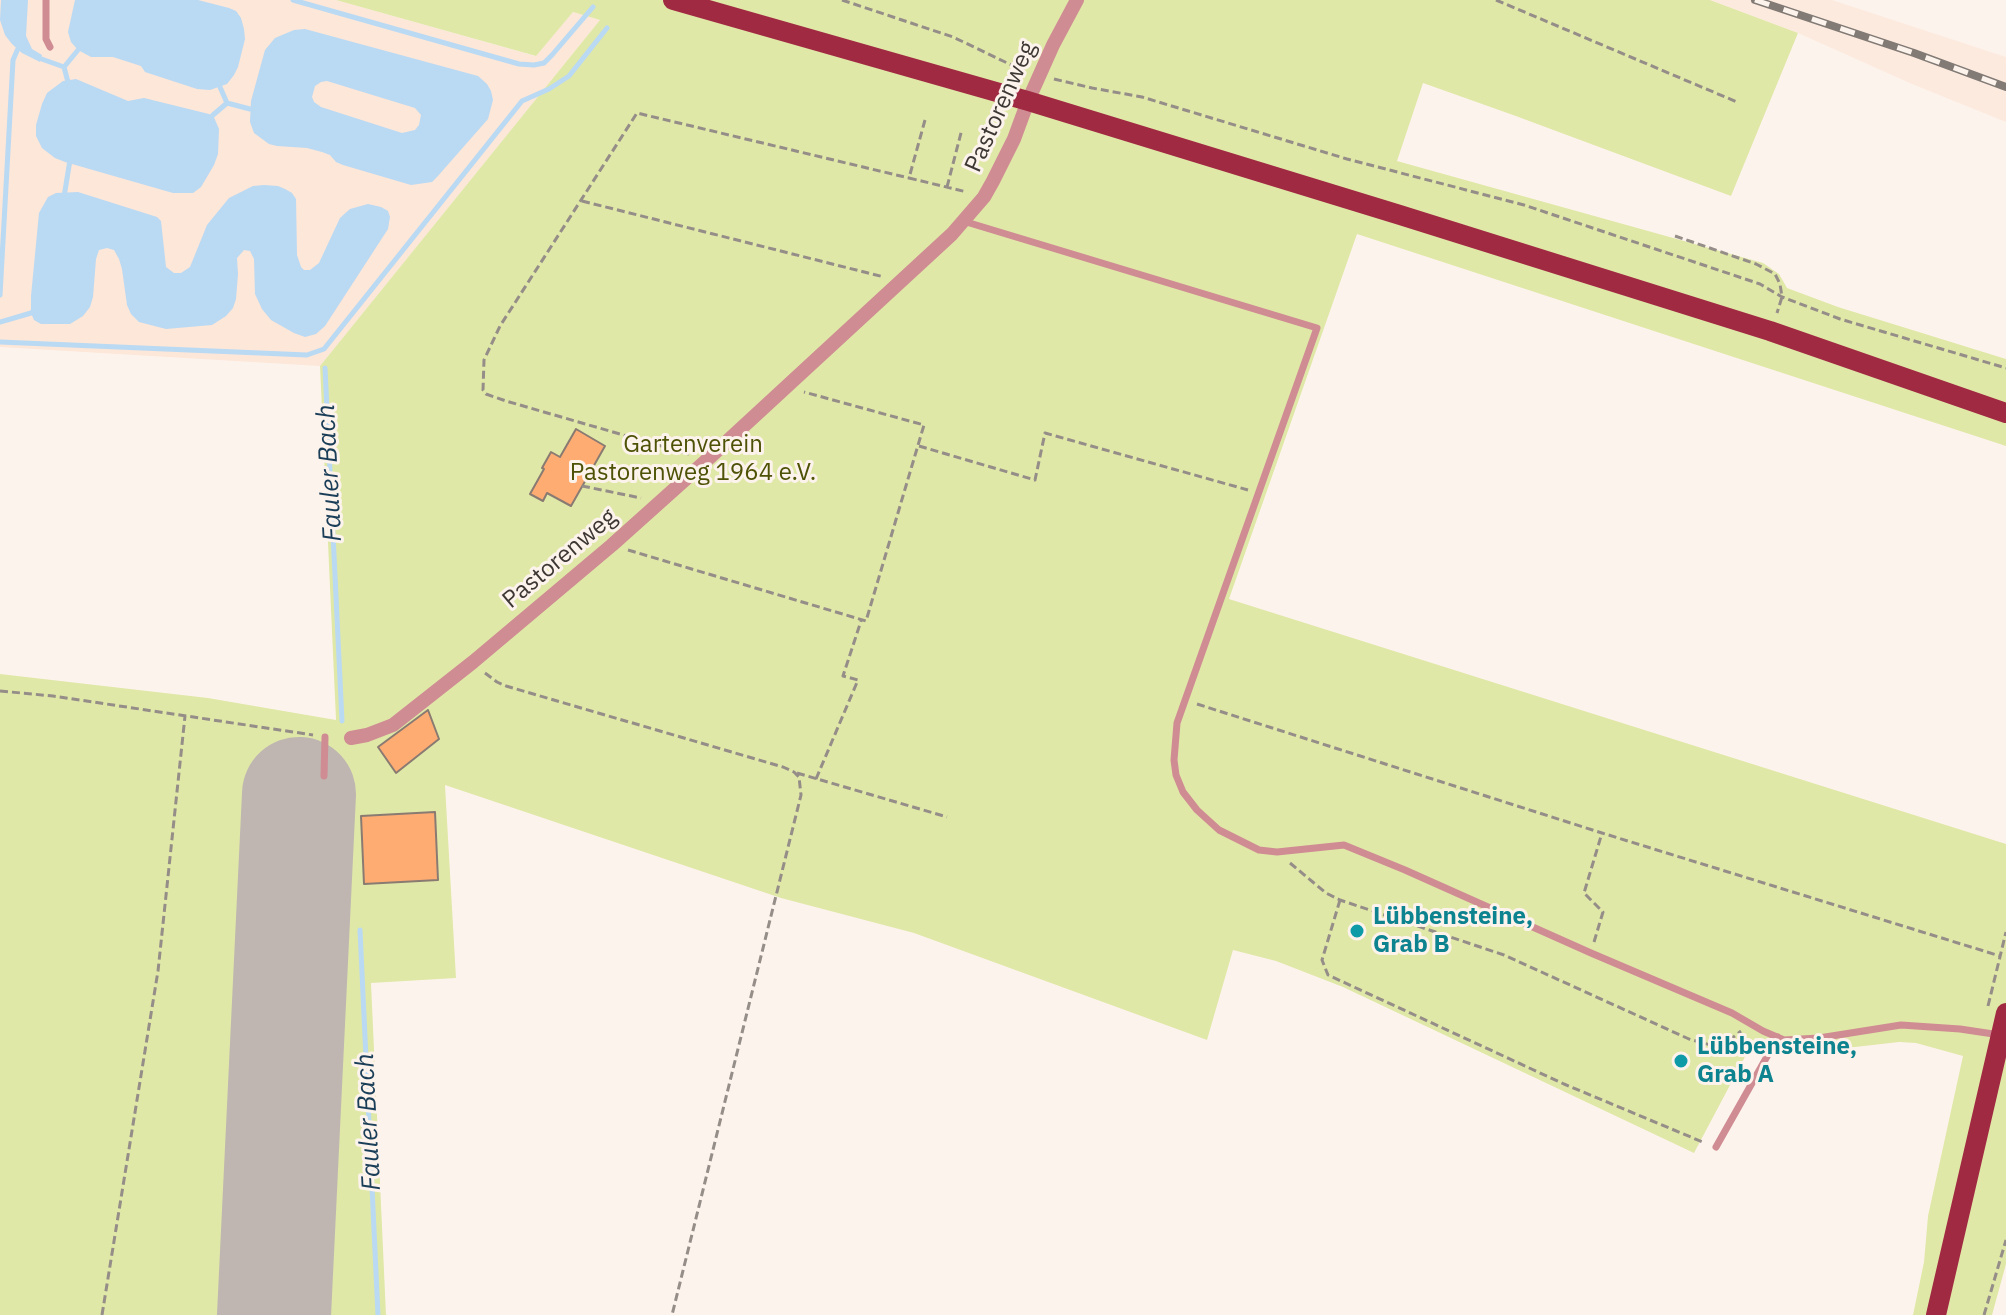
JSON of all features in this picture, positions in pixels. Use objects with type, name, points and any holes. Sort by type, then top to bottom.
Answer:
[{"type":"main road","points":[[673,0],[1028,101],[1384,210],[1770,331],[2006,413]]},
{"type":"main road","points":[[1936,1315],[1992,1034],[2006,1013]]},
{"type":"street","name":"Pastorenweg","points":[[351,738],[393,725],[612,545],[963,221],[984,197],[1014,139],[1053,45],[1077,0]]},
{"type":"lane","points":[[46,0],[46,39],[50,47]]},
{"type":"lane","points":[[963,221],[1317,328],[1177,723],[1174,751],[1176,775],[1183,792],[1197,810],[1219,830],[1259,850],[1277,852],[1344,845],[1732,1013],[1784,1040],[1901,1025],[1992,1034]]},
{"type":"lane","points":[[324,776],[325,737]]},
{"type":"lane","points":[[1716,1147],[1778,1037]]},
{"type":"path","points":[[842,0],[953,37],[1020,70],[1142,97],[1347,159],[1524,205],[1760,284],[1782,297],[1840,319],[2006,368]]},
{"type":"path","points":[[1496,0],[1737,102]]},
{"type":"path","points":[[708,459],[506,401],[483,390],[484,360],[500,326],[637,113],[984,197]]},
{"type":"path","points":[[909,178],[925,120]]},
{"type":"path","points":[[947,188],[962,129]]},
{"type":"path","points":[[582,201],[900,281]]},
{"type":"path","points":[[1675,236],[1756,264],[1775,274],[1782,297],[1770,331]]},
{"type":"path","points":[[612,545],[866,621],[924,425],[785,387]]},
{"type":"path","points":[[918,445],[1035,480],[1045,433],[1259,493]]},
{"type":"path","points":[[582,486],[660,501]]},
{"type":"path","points":[[816,779],[858,680],[843,676],[862,619]]},
{"type":"path","points":[[473,662],[506,686],[947,817]]},
{"type":"path","points":[[0,691],[325,737]]},
{"type":"path","points":[[1185,700],[2000,956]]},
{"type":"path","points":[[102,1315],[158,971],[185,716]]},
{"type":"path","points":[[672,1315],[801,795],[799,777],[794,772]]},
{"type":"path","points":[[1591,953],[1603,912],[1584,893],[1602,833]]},
{"type":"path","points":[[1277,852],[1326,893],[1340,900],[1504,955],[1689,1039],[1714,1046],[1731,1039],[1750,1023]]},
{"type":"path","points":[[1340,900],[1322,960],[1328,975],[1564,1084],[1716,1147]]},
{"type":"path","points":[[1992,1034],[2000,956],[2006,932]]},
{"type":"path","points":[[1984,1315],[2006,1240]]},
{"type":"shaded area","points":[[0,0],[336,0],[535,56],[573,12],[600,20],[320,366],[0,347]]},
{"type":"shaded area","points":[[1710,0],[1832,0],[2006,57],[2006,122],[1798,33]]},
{"type":"green space","name":"Gartenverein Pastorenweg 1964 e.V.","points":[[336,0],[1710,0],[1798,33],[1731,196],[1423,83],[1397,161],[1763,263],[1779,274],[1787,288],[2006,359],[2006,446],[1357,234],[1229,599],[2006,844],[2006,1264],[1992,1315],[1913,1315],[1924,1262],[1928,1216],[1963,1056],[1916,1043],[1899,1042],[1794,1054],[1755,1038],[1694,1153],[1343,987],[1276,961],[1233,950],[1207,1040],[914,933],[781,898],[445,785],[456,978],[371,983],[386,1315],[0,1315],[0,674],[208,698],[336,720],[320,366],[600,20],[573,12],[536,56]]},
{"type":"water","points":[[1,0],[28,0],[26,36],[32,49],[42,55],[40,62],[22,53],[5,35],[0,20]]},
{"type":"water","points":[[75,0],[198,0],[229,8],[241,18],[244,29],[245,39],[238,67],[227,84],[210,90],[197,89],[145,72],[141,66],[113,57],[91,57],[78,50],[68,32]]},
{"type":"water","points":[[305,29],[478,76],[491,91],[493,100],[488,119],[432,182],[411,185],[343,165],[322,152],[269,144],[254,133],[250,122],[251,101],[265,50],[275,38]],"holes":[[[327,81],[415,108],[421,115],[419,125],[415,130],[402,133],[321,107],[312,97],[315,86]]]},
{"type":"water","points":[[76,79],[128,101],[144,98],[213,115],[219,129],[218,154],[201,187],[193,193],[173,193],[65,162],[42,148],[36,136],[36,125],[47,93],[63,81]]},
{"type":"water","points":[[253,186],[285,189],[296,199],[297,255],[304,270],[310,270],[319,263],[340,218],[350,209],[368,204],[388,211],[388,229],[325,326],[316,334],[305,337],[271,320],[255,294],[254,259],[250,251],[244,250],[237,258],[233,308],[212,325],[166,329],[139,322],[127,305],[119,259],[114,250],[107,248],[99,250],[93,297],[83,316],[70,324],[41,324],[34,320],[31,296],[39,213],[48,197],[56,193],[78,192],[157,217],[161,221],[166,267],[174,273],[181,273],[190,267],[207,225],[229,198]]},
{"type":"building","points":[[576,429],[605,446],[571,506],[547,493],[543,501],[530,494],[551,452],[560,457]]},
{"type":"building","points":[[428,710],[439,739],[396,773],[378,747]]},
{"type":"building","points":[[435,812],[438,880],[364,884],[361,816]]},
{"type":"waterway","points":[[293,0],[519,64],[534,65],[544,63],[593,7]]},
{"type":"waterway","points":[[0,342],[307,355],[324,349],[522,101],[569,76],[607,28]]},
{"type":"waterway","points":[[0,295],[13,60],[20,44]]},
{"type":"waterway","points":[[64,67],[78,50]]},
{"type":"waterway","points":[[36,57],[64,67],[69,86]]},
{"type":"waterway","points":[[220,87],[227,103]]},
{"type":"waterway","points":[[227,103],[250,109]]},
{"type":"waterway","points":[[213,115],[227,103]]},
{"type":"waterway","points":[[64,197],[70,160]]},
{"type":"waterway","points":[[0,322],[36,309]]},
{"type":"waterway","name":"Fauler Bach","points":[[325,368],[342,721]]},
{"type":"waterway","name":"Fauler Bach","points":[[360,930],[378,1315]]},
{"type":"runway","points":[[274,1315],[299,794]]},
{"type":"railway","points":[[1755,0],[2006,87]]},
{"type":"place","name":"Lübbensteine, Grab B","points":[[1357,931]]},
{"type":"place","name":"Lübbensteine, Grab A","points":[[1681,1061]]}]
